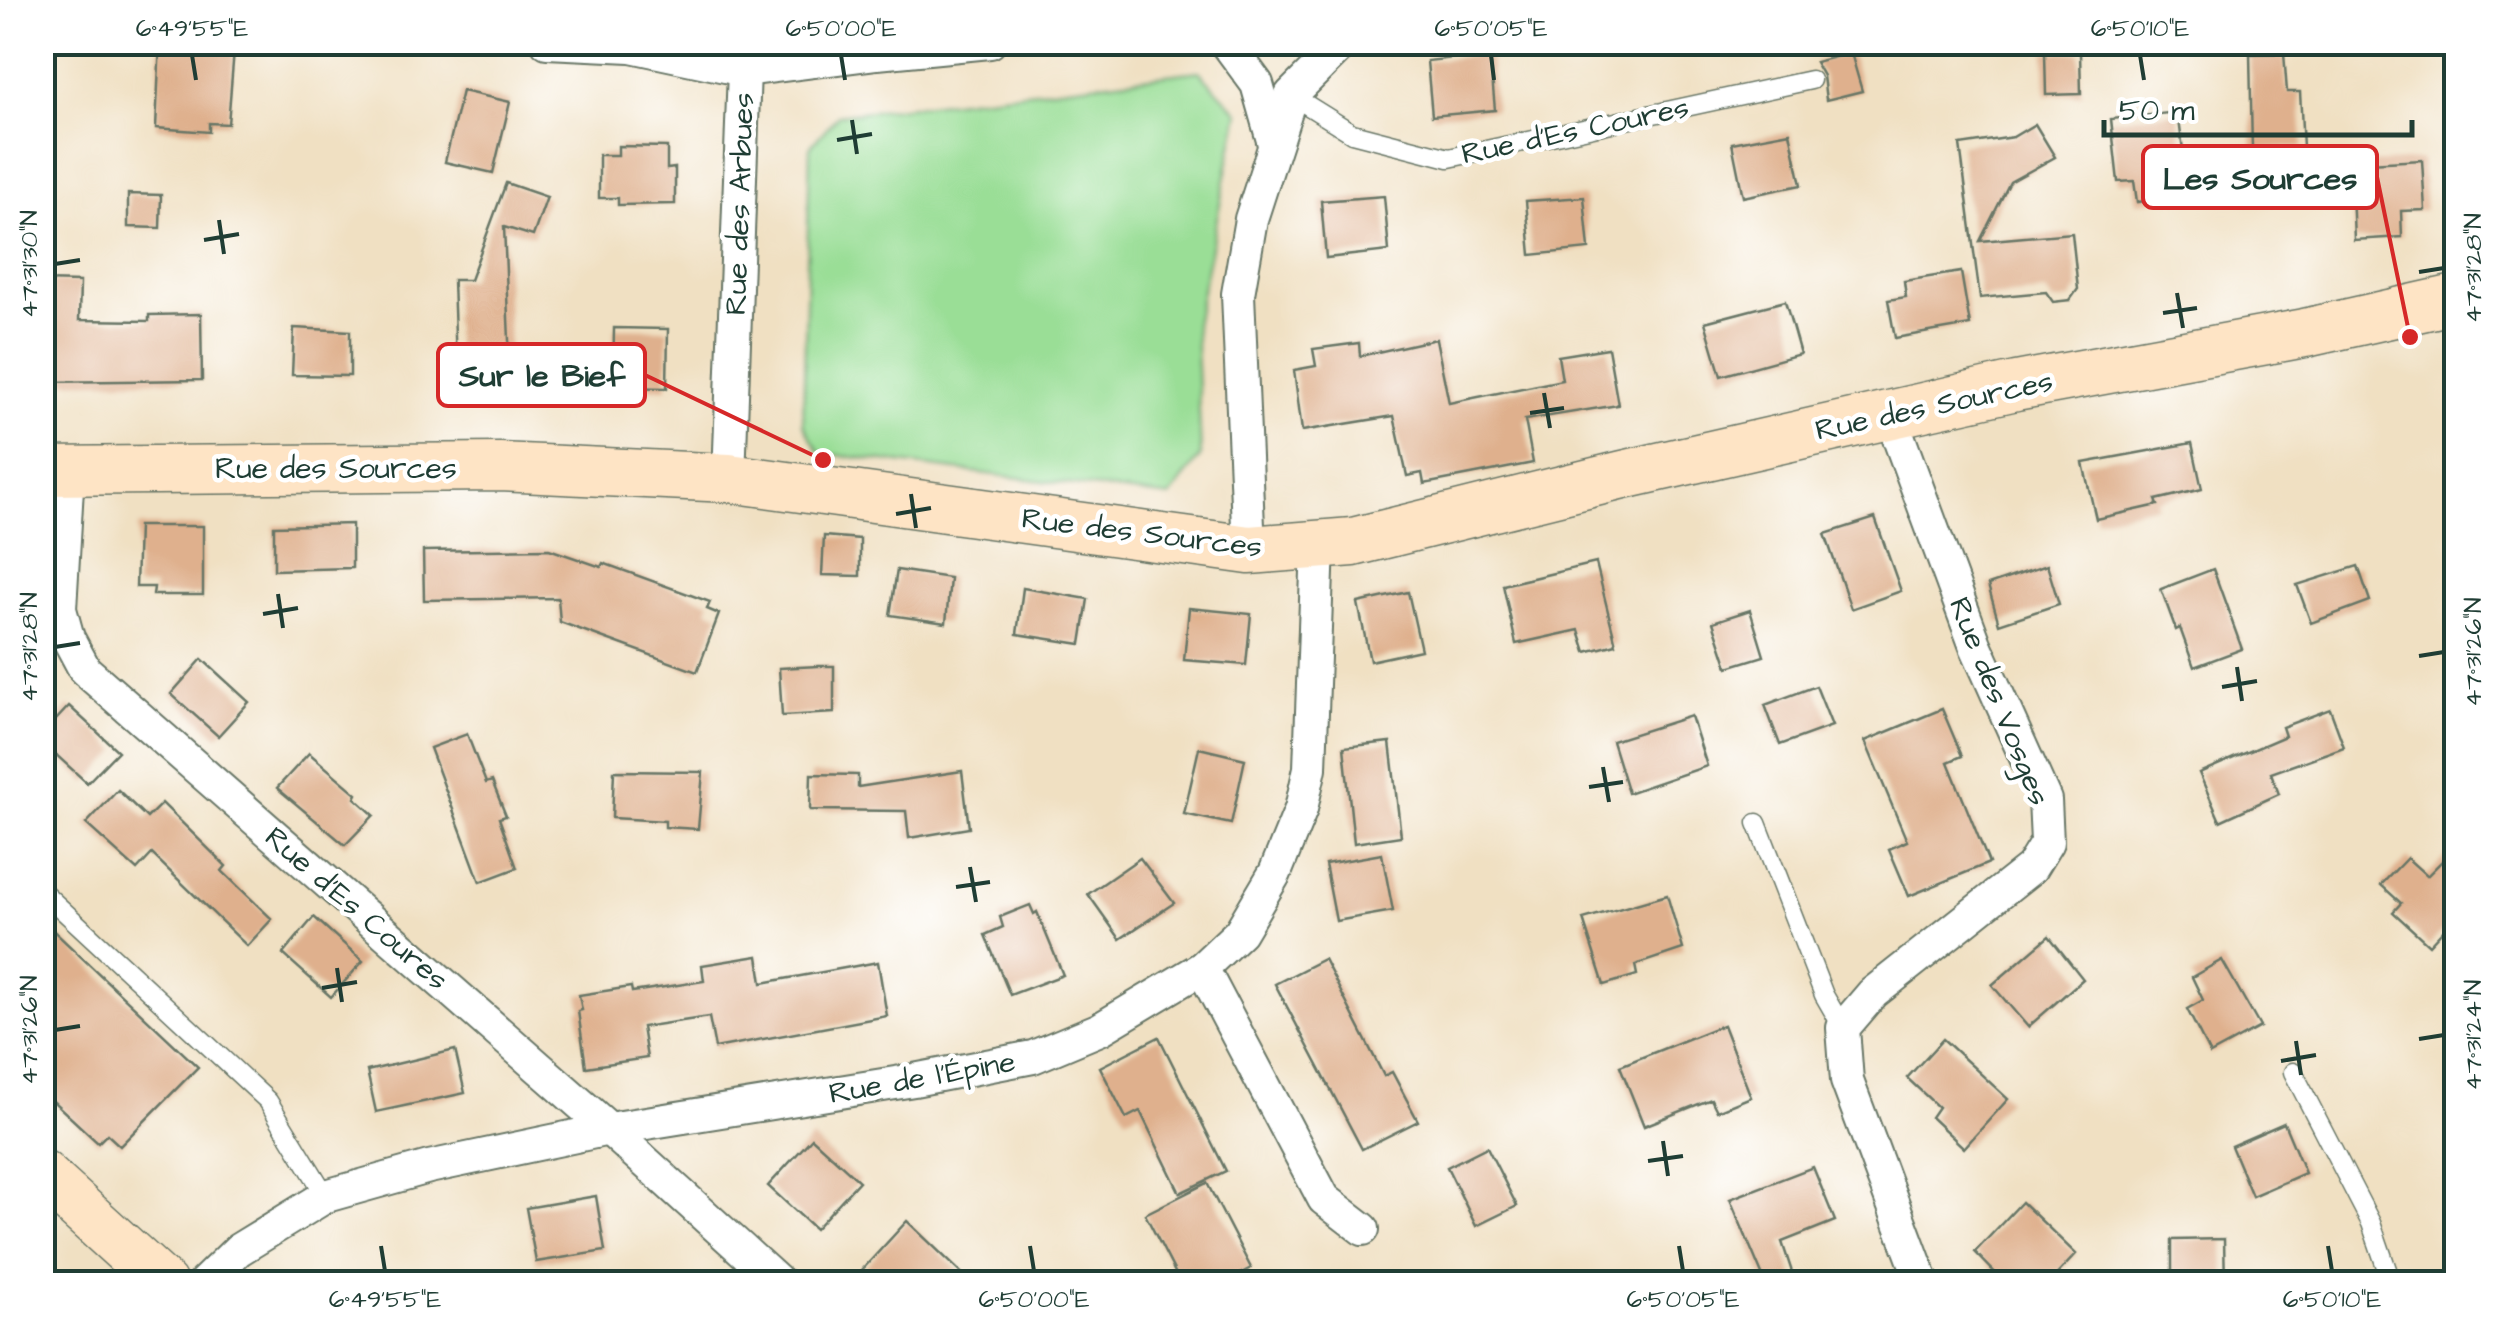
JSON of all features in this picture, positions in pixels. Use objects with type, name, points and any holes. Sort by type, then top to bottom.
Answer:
[{"type":"street","name":"Rue des Arbues","points":[[547,42],[630,46],[744,70],[729,478]]},
{"type":"street","points":[[744,70],[990,42]]},
{"type":"street","points":[[1226,42],[1256,84],[1274,144]]},
{"type":"street","points":[[1249,550],[1238,294],[1251,219],[1291,95],[1344,42]]},
{"type":"street","name":"Rue des Sources","points":[[55,471],[500,467],[729,478],[1249,550],[1353,542],[1623,475],[2016,386],[2304,333],[2456,299]]},
{"type":"street","name":"Rue des Vosges","points":[[1843,1028],[1873,992],[2031,868],[2047,842],[2045,800],[1976,644],[1890,414]]},
{"type":"street","name":"Rue d'Es Coures","points":[[55,471],[60,609],[68,638],[85,670],[609,1128],[780,1284]]},
{"type":"street","name":"Rue de l'Épine","points":[[202,1284],[238,1250],[326,1196],[429,1168],[609,1128],[896,1083],[1033,1057],[1100,1029],[1202,968],[1240,932],[1275,873],[1301,808],[1310,768],[1318,544]]},
{"type":"street","points":[[1202,968],[1324,1200],[1363,1229]]},
{"type":"street","points":[[1843,1028],[1847,1081],[1923,1284]]},
{"type":"street","points":[[42,1174],[164,1284]]},
{"type":"lane","name":"Rue d'Es Coures","points":[[1291,95],[1352,133],[1449,158],[1811,80]]},
{"type":"lane","points":[[1757,823],[1824,995],[1843,1028]]},
{"type":"lane","points":[[42,891],[268,1101],[326,1196]]},
{"type":"lane","points":[[2293,1072],[2371,1223],[2392,1284]]},
{"type":"green space","points":[[1199,71],[1239,113],[1195,324],[1201,455],[1170,497],[820,453],[803,424],[810,147],[838,115]]},
{"type":"building","points":[[160,42],[229,42],[228,50],[234,50],[228,124],[209,123],[209,132],[156,128]]},
{"type":"building","points":[[2045,52],[2080,52],[2081,94],[2046,95]]},
{"type":"building","points":[[1851,53],[1862,91],[1826,100],[1823,76],[1815,62]]},
{"type":"building","points":[[2284,53],[2287,92],[2300,92],[2303,147],[2252,149],[2250,54]]},
{"type":"building","points":[[1490,54],[1495,110],[1432,116],[1427,61]]},
{"type":"building","points":[[462,91],[510,102],[493,173],[445,162]]},
{"type":"building","points":[[2178,112],[2189,196],[2137,202],[2134,181],[2118,182],[2111,119]]},
{"type":"building","points":[[2035,124],[2055,157],[2010,182],[1980,241],[2072,233],[2078,289],[2070,300],[2053,302],[2046,292],[1980,298],[1960,145],[2013,137]]},
{"type":"building","points":[[1790,132],[1801,185],[1743,197],[1732,143]]},
{"type":"building","points":[[618,146],[667,147],[667,169],[675,168],[675,204],[618,205],[618,198],[599,198],[599,155],[618,155]]},
{"type":"building","points":[[2422,160],[2425,210],[2401,211],[2402,237],[2354,240],[2351,164]]},
{"type":"building","points":[[506,183],[547,197],[533,236],[504,227],[510,363],[456,364],[453,280],[470,280]]},
{"type":"building","points":[[128,194],[161,195],[160,228],[128,227]]},
{"type":"building","points":[[1384,196],[1389,251],[1326,258],[1321,201]]},
{"type":"building","points":[[1584,197],[1589,249],[1531,255],[1526,201]]},
{"type":"building","points":[[1961,272],[1970,325],[1895,338],[1888,300],[1906,297],[1904,281]]},
{"type":"building","points":[[42,281],[80,282],[79,320],[149,321],[149,315],[201,314],[202,380],[42,382]]},
{"type":"building","points":[[1785,301],[1800,354],[1721,376],[1705,322]]},
{"type":"building","points":[[294,328],[350,331],[350,376],[292,375]]},
{"type":"building","points":[[614,328],[668,329],[667,388],[613,387]]},
{"type":"building","points":[[1436,339],[1449,403],[1562,380],[1558,356],[1608,348],[1618,405],[1525,420],[1533,463],[1424,484],[1422,473],[1407,476],[1394,416],[1302,431],[1294,370],[1316,366],[1313,349],[1359,343],[1360,356]]},
{"type":"building","points":[[2192,443],[2202,489],[2156,500],[2158,505],[2096,519],[2083,463]]},
{"type":"building","points":[[1875,518],[1901,591],[1851,609],[1825,534]]},
{"type":"building","points":[[352,524],[352,568],[274,570],[274,526]]},
{"type":"building","points":[[138,526],[203,526],[203,595],[153,595],[154,587],[136,587]]},
{"type":"building","points":[[824,536],[860,539],[860,576],[822,575]]},
{"type":"building","points":[[549,549],[601,567],[603,563],[710,602],[707,609],[719,614],[697,672],[560,622],[558,598],[424,600],[423,551]]},
{"type":"building","points":[[1596,563],[1616,644],[1586,652],[1579,630],[1516,644],[1503,585]]},
{"type":"building","points":[[2047,565],[2059,604],[1999,624],[1988,585]]},
{"type":"building","points":[[2358,566],[2370,601],[2311,623],[2297,585]]},
{"type":"building","points":[[2213,569],[2242,649],[2194,667],[2161,589]]},
{"type":"building","points":[[897,570],[950,578],[946,623],[890,615]]},
{"type":"building","points":[[1023,588],[1088,599],[1081,644],[1017,634]]},
{"type":"building","points":[[1408,592],[1421,650],[1370,661],[1358,603]]},
{"type":"building","points":[[1189,608],[1251,614],[1246,665],[1184,660]]},
{"type":"building","points":[[1750,610],[1764,656],[1728,667],[1713,622]]},
{"type":"building","points":[[202,659],[249,702],[218,736],[171,694]]},
{"type":"building","points":[[834,666],[834,713],[782,716],[779,668]]},
{"type":"building","points":[[1816,686],[1832,726],[1780,745],[1765,705]]},
{"type":"building","points":[[69,706],[118,751],[87,783],[42,742],[42,735]]},
{"type":"building","points":[[1942,709],[1962,756],[1948,762],[1989,863],[1909,896],[1889,849],[1907,841],[1865,741]]},
{"type":"building","points":[[2330,709],[2344,747],[2271,773],[2279,794],[2220,821],[2199,773],[2285,736],[2282,727]]},
{"type":"building","points":[[1691,716],[1707,766],[1628,793],[1612,741]]},
{"type":"building","points":[[467,734],[486,783],[492,781],[506,816],[499,818],[517,868],[480,882],[430,748]]},
{"type":"building","points":[[1390,742],[1401,836],[1354,843],[1344,747]]},
{"type":"building","points":[[1199,748],[1245,759],[1231,824],[1184,814]]},
{"type":"building","points":[[309,753],[357,794],[355,798],[374,815],[345,845],[277,788]]},
{"type":"building","points":[[614,771],[703,772],[698,829],[665,827],[665,821],[612,818]]},
{"type":"building","points":[[962,771],[969,828],[909,838],[906,811],[810,810],[811,774],[858,775],[858,787]]},
{"type":"building","points":[[118,790],[147,818],[162,803],[226,866],[222,871],[272,919],[247,946],[152,854],[137,870],[86,824]]},
{"type":"building","points":[[2456,847],[2456,916],[2429,945],[2393,912],[2401,903],[2381,885],[2407,858],[2427,876]]},
{"type":"building","points":[[1382,854],[1393,911],[1336,921],[1325,864]]},
{"type":"building","points":[[1140,858],[1174,903],[1120,939],[1088,894]]},
{"type":"building","points":[[1667,895],[1683,949],[1635,965],[1637,975],[1604,985],[1583,919]]},
{"type":"building","points":[[1030,905],[1034,914],[1037,912],[1063,975],[1010,995],[985,935],[1003,927],[1000,917]]},
{"type":"building","points":[[314,917],[363,961],[331,997],[283,954]]},
{"type":"building","points":[[42,920],[198,1067],[120,1146],[107,1134],[98,1143],[42,1091]]},
{"type":"building","points":[[2049,936],[2083,979],[2028,1027],[1992,985]]},
{"type":"building","points":[[758,956],[762,983],[878,962],[887,1016],[715,1048],[709,1017],[642,1027],[647,1058],[586,1067],[579,995],[704,981],[702,965]]},
{"type":"building","points":[[1324,959],[1384,1076],[1392,1072],[1418,1121],[1362,1149],[1275,984]]},
{"type":"building","points":[[2222,960],[2260,1027],[2210,1054],[2187,1009],[2203,1000],[2192,977]]},
{"type":"building","points":[[1723,1025],[1751,1097],[1717,1111],[1711,1099],[1644,1126],[1620,1066]]},
{"type":"building","points":[[1159,1037],[1226,1171],[1180,1193],[1140,1111],[1126,1118],[1100,1067]]},
{"type":"building","points":[[1943,1039],[2008,1099],[1964,1148],[1931,1117],[1938,1107],[1907,1078]]},
{"type":"building","points":[[455,1050],[465,1093],[376,1112],[367,1071]]},
{"type":"building","points":[[2284,1123],[2305,1173],[2252,1196],[2231,1146]]},
{"type":"building","points":[[812,1138],[859,1181],[815,1229],[768,1186]]},
{"type":"building","points":[[1487,1147],[1517,1206],[1476,1226],[1447,1167]]},
{"type":"building","points":[[1813,1167],[1835,1221],[1782,1242],[1796,1284],[1766,1284],[1730,1199]]},
{"type":"building","points":[[1207,1183],[1251,1268],[1220,1284],[1181,1284],[1145,1214]]},
{"type":"building","points":[[596,1196],[605,1251],[536,1262],[526,1208]]},
{"type":"building","points":[[2022,1202],[2076,1254],[2048,1284],[2006,1284],[1975,1252]]},
{"type":"building","points":[[907,1221],[973,1284],[849,1284]]},
{"type":"building","points":[[2224,1239],[2225,1284],[2172,1284],[2172,1240]]},
{"type":"place","name":"Les Sources","points":[[2410,337]]},
{"type":"place","name":"Sur le Bief","points":[[823,460]]}]
